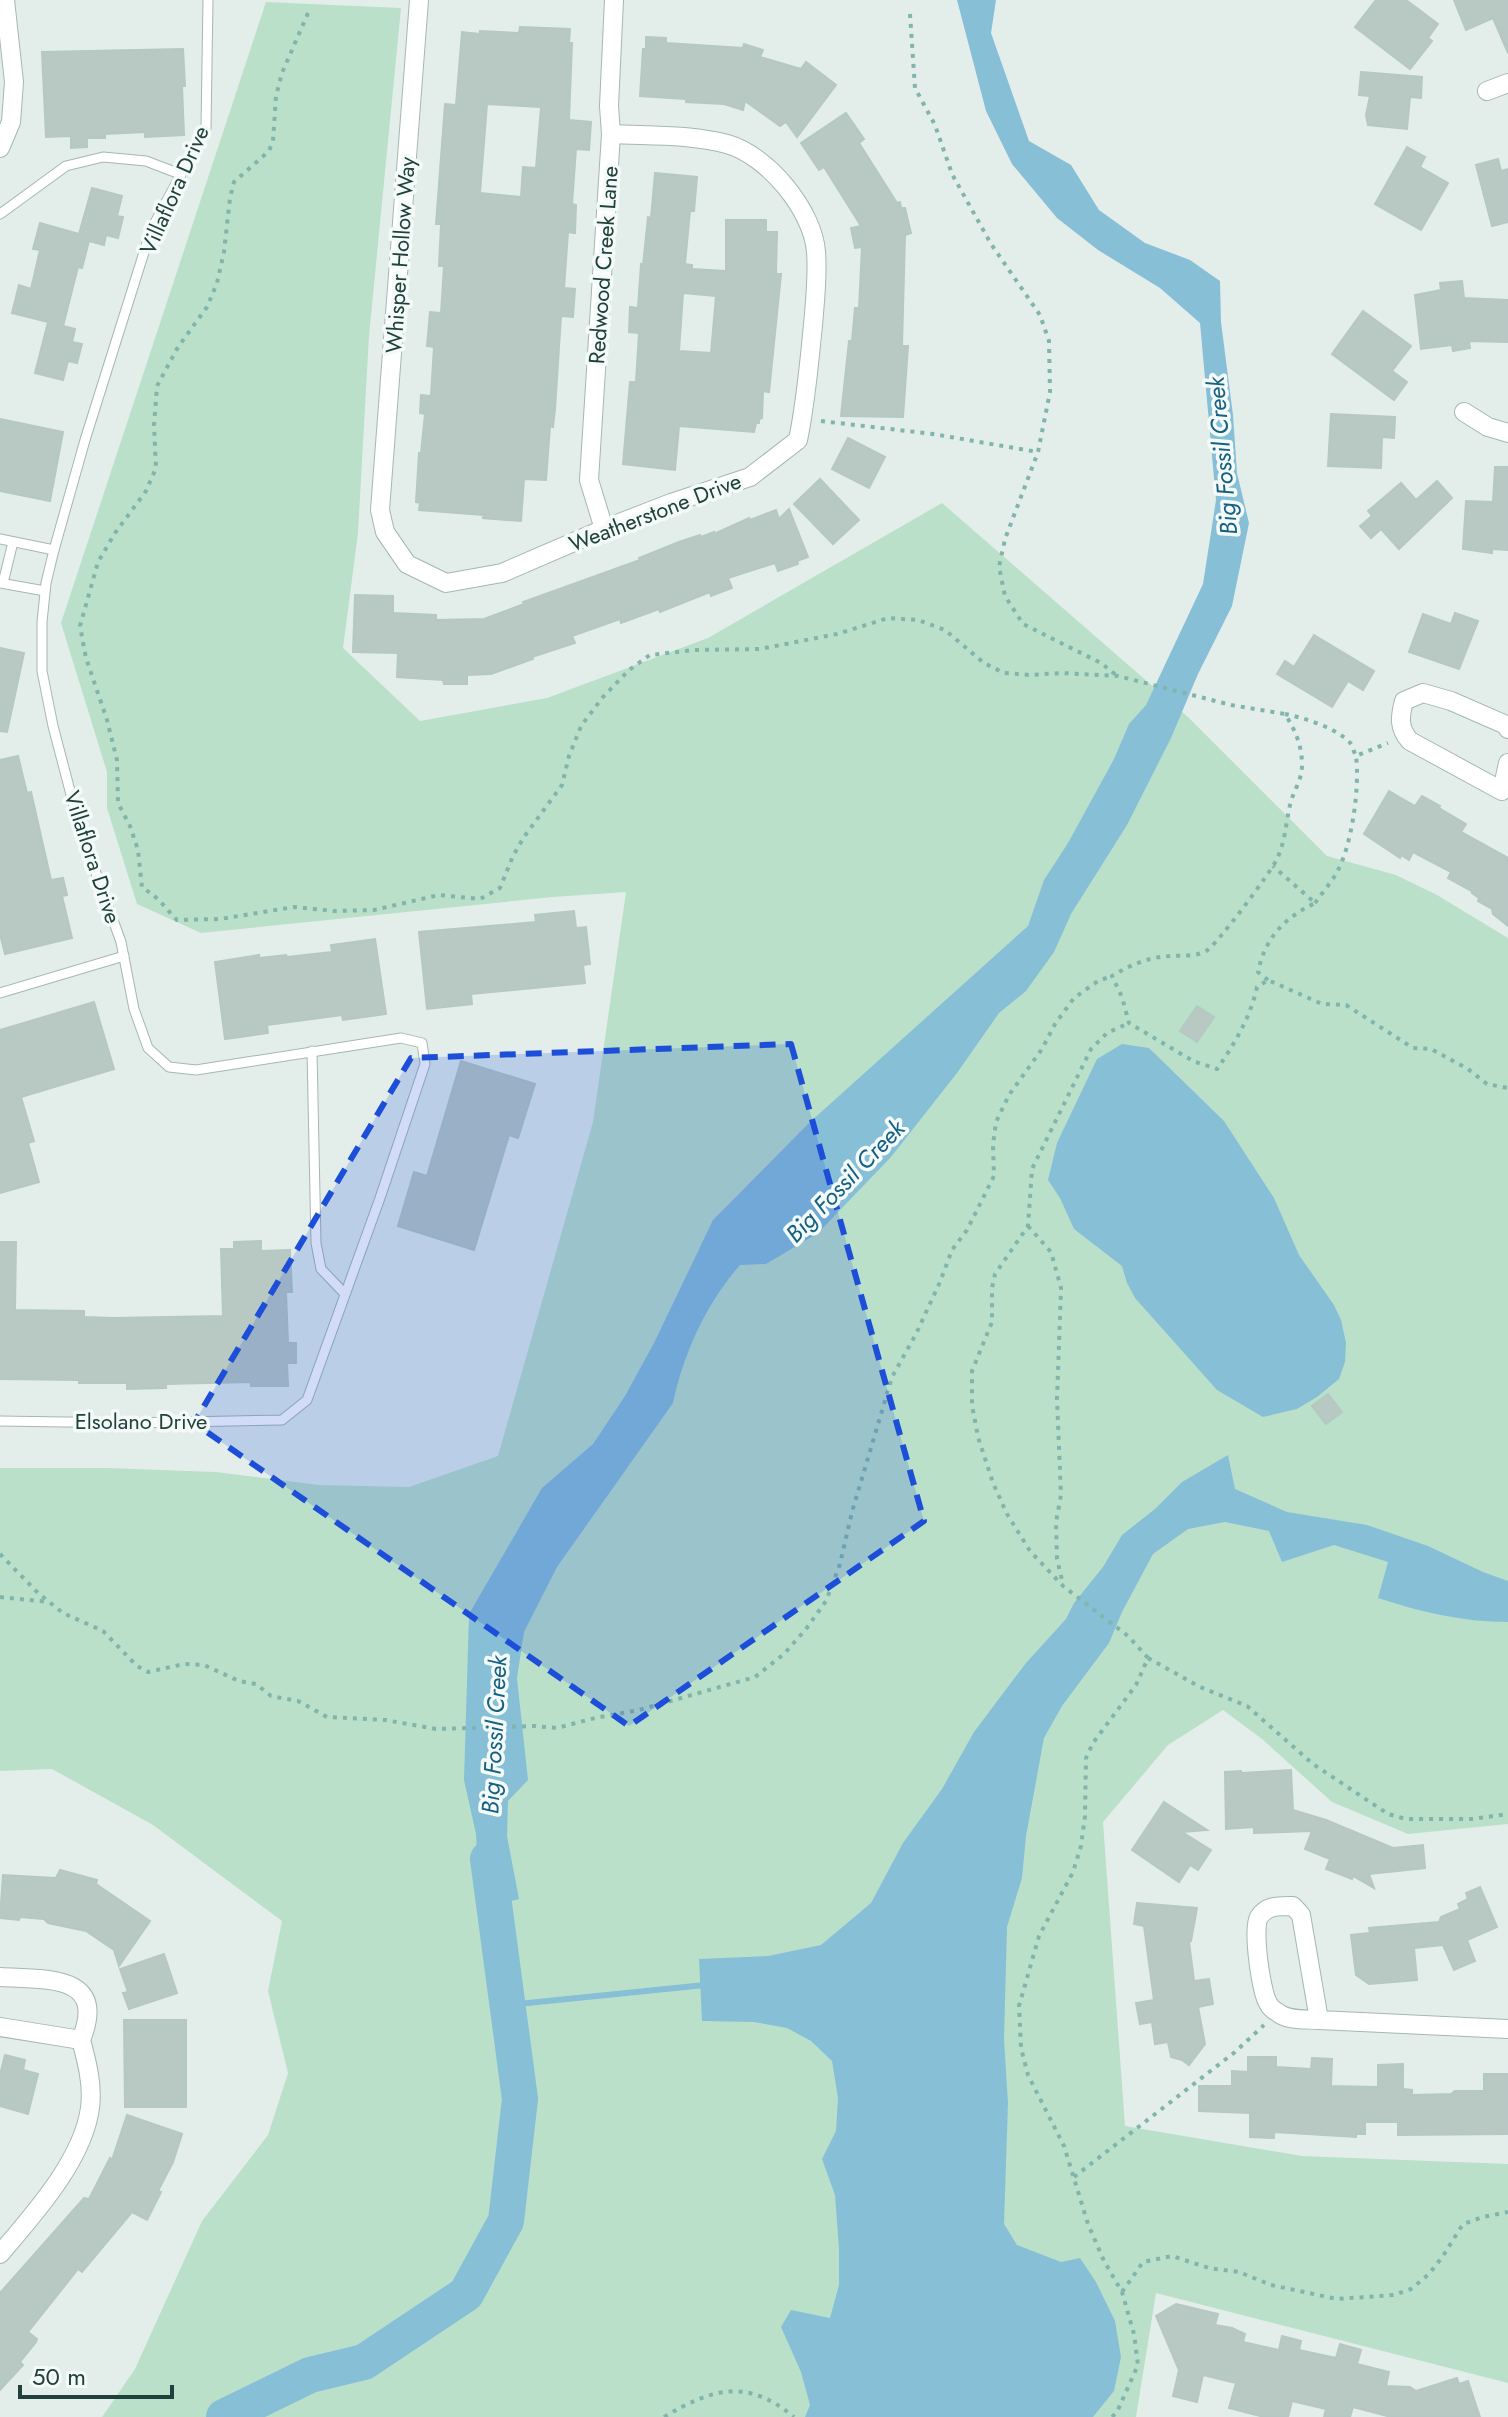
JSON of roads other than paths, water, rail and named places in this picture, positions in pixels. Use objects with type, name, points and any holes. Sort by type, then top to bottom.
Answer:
[{"type":"street","points":[[0,148],[11,122],[14,82],[5,0]]},
{"type":"street","name":"Whisper Hollow Way","points":[[380,510],[419,0]]},
{"type":"street","name":"Redwood Creek Lane","points":[[604,529],[589,480],[611,134],[609,106],[614,0]]},
{"type":"street","points":[[1487,91],[1508,83]]},
{"type":"street","name":"Weatherstone Drive","points":[[380,510],[385,532],[407,564],[446,583],[502,573],[671,503],[750,477],[798,440],[816,287],[816,250],[812,234],[795,200],[759,159],[729,145],[695,138],[611,134]]},
{"type":"street","points":[[1464,412],[1488,427],[1508,433]]},
{"type":"street","points":[[1508,729],[1506,725],[1481,713],[1423,693],[1404,701],[1400,716],[1404,735],[1410,741],[1505,793],[1508,763]]},
{"type":"street","points":[[1319,2020],[1301,1915],[1293,1906],[1271,1907],[1259,1916],[1256,1926],[1260,1974],[1268,2003],[1279,2014],[1295,2019],[1508,2029]]},
{"type":"street","points":[[0,1977],[51,1980],[72,1986],[83,1995],[89,2021],[81,2040],[91,2092],[84,2134],[71,2164],[0,2254]]},
{"type":"street","points":[[0,2027],[81,2040]]},
{"type":"lane","name":"Villaflora Drive","points":[[208,0],[206,128],[151,230],[54,550],[45,591],[42,671],[80,829],[121,942],[134,1009],[148,1048],[169,1067],[196,1070],[401,1038],[422,1043],[425,1064],[307,1400],[282,1420]]},
{"type":"lane","points":[[0,214],[66,166],[103,157],[146,161],[180,174]]},
{"type":"lane","points":[[0,539],[54,550]]},
{"type":"lane","points":[[13,542],[2,583],[45,591]]},
{"type":"lane","points":[[0,993],[124,956]]},
{"type":"lane","points":[[312,1051],[316,1243],[321,1269],[345,1294]]},
{"type":"lane","name":"Elsolano Drive","points":[[0,1421],[131,1423],[282,1420]]},
{"type":"water","points":[[957,0],[996,0],[991,33],[1029,141],[1071,165],[1099,210],[1145,243],[1190,260],[1220,281],[1221,322],[1237,473],[1249,523],[1232,606],[1127,825],[1071,914],[1054,952],[1026,991],[999,1013],[957,1073],[891,1157],[818,1233],[766,1264],[740,1265],[717,1296],[698,1330],[683,1365],[673,1403],[557,1567],[524,1632],[517,1678],[528,1780],[508,1801],[507,1836],[519,1899],[480,1910],[476,1834],[464,1780],[469,1614],[542,1488],[593,1444],[625,1396],[713,1220],[810,1122],[1028,926],[1044,880],[1114,759],[1129,724],[1146,705],[1203,584],[1216,500],[1200,323],[1160,288],[1098,250],[1057,218],[1012,164],[986,111]]},
{"type":"water","points":[[1122,1044],[1149,1048],[1224,1121],[1274,1198],[1299,1255],[1334,1305],[1346,1343],[1345,1362],[1339,1379],[1297,1409],[1263,1417],[1217,1390],[1135,1298],[1122,1266],[1074,1229],[1048,1180],[1057,1143],[1097,1059]]},
{"type":"water","points":[[1228,1455],[1235,1489],[1287,1512],[1367,1525],[1428,1546],[1508,1581],[1508,1622],[1442,1615],[1378,1598],[1388,1562],[1334,1545],[1282,1562],[1269,1531],[1225,1522],[1188,1529],[1153,1554],[1109,1643],[1062,1706],[1044,1738],[1026,1836],[1022,1878],[1007,1927],[1004,2039],[1008,2103],[1004,2224],[1017,2245],[1061,2262],[1080,2258],[1096,2282],[1115,2321],[1121,2357],[1114,2391],[1093,2417],[805,2417],[810,2405],[801,2372],[781,2327],[791,2310],[830,2318],[839,2285],[835,2195],[822,2159],[836,2131],[838,2098],[832,2061],[811,2041],[787,2028],[754,2022],[702,2021],[699,1959],[768,1956],[821,1945],[871,1903],[903,1843],[942,1789],[974,1732],[1026,1663],[1066,1619],[1122,1535],[1182,1482]]},
{"type":"waterway","name":"Big Fossil Creek","points":[[224,2417],[310,2375],[364,2362],[466,2294],[506,2221],[520,2099],[488,1859]]},
{"type":"waterway","points":[[507,2005],[705,1985]]}]
